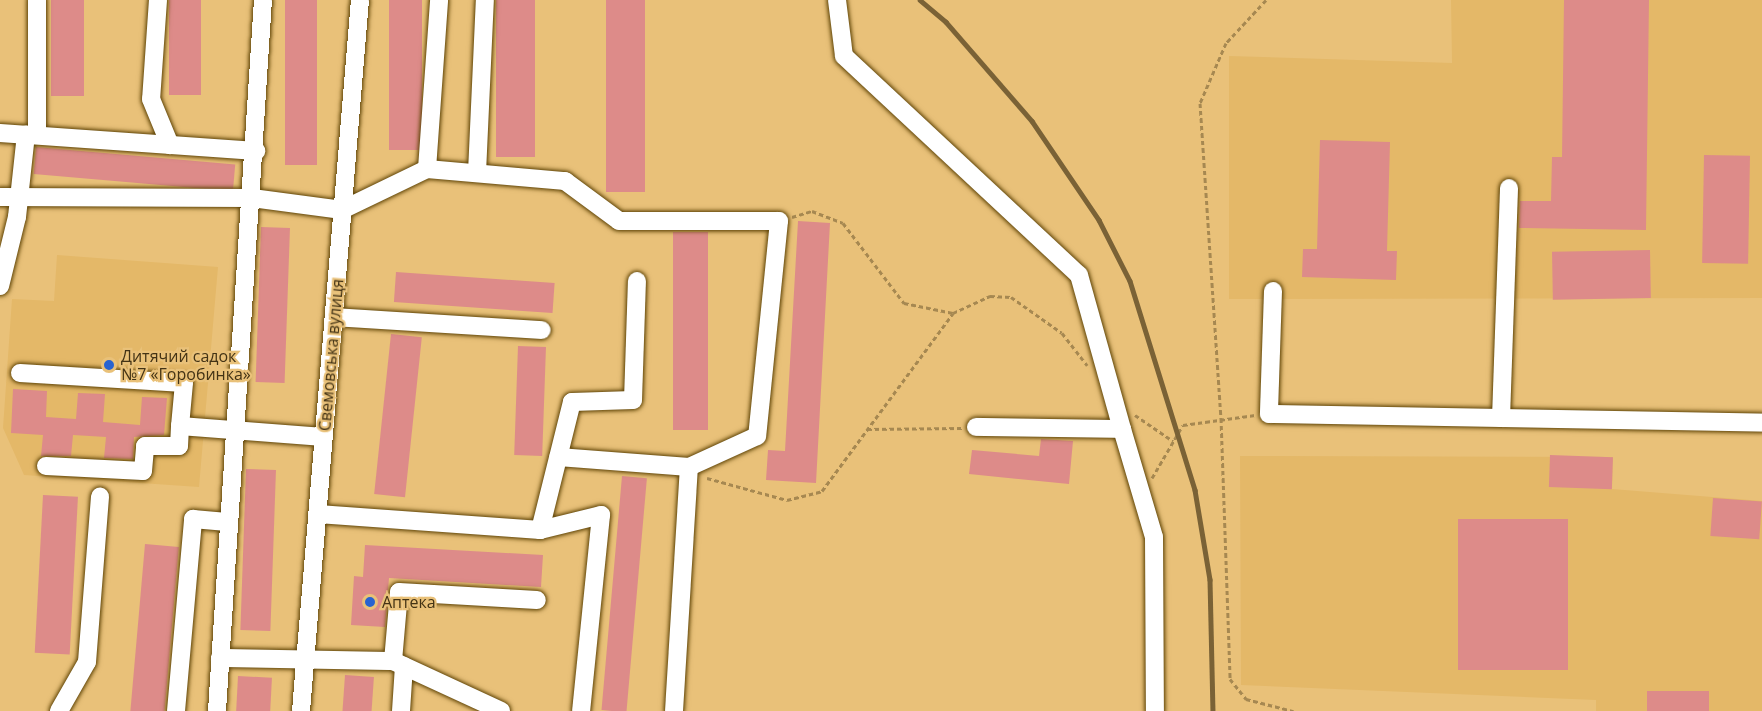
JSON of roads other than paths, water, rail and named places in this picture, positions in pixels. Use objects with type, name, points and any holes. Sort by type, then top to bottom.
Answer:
[{"type":"street","points":[[0,286],[9,197],[31,135],[37,0]]},
{"type":"street","points":[[158,0],[151,99],[170,145]]},
{"type":"street","points":[[217,711],[232,430],[256,151],[263,0]]},
{"type":"street","name":"Свемовська вулиця","points":[[301,711],[360,0]]},
{"type":"street","points":[[427,169],[439,0]]},
{"type":"street","points":[[477,173],[485,0]]},
{"type":"street","points":[[837,0],[844,56],[1079,275],[1118,404],[1122,429],[1154,537],[1155,711]]},
{"type":"street","points":[[0,133],[256,151]]},
{"type":"street","points":[[9,197],[252,198],[342,210],[427,169],[565,181],[620,221],[778,221],[757,436],[688,473],[558,457]]},
{"type":"street","points":[[1501,418],[1509,188]]},
{"type":"street","points":[[540,530],[572,402],[633,400],[637,280]]},
{"type":"street","points":[[1273,291],[1269,414],[1762,423]]},
{"type":"street","points":[[334,317],[542,330]]},
{"type":"street","points":[[20,373],[184,383],[179,446],[145,446],[143,471],[46,466]]},
{"type":"street","points":[[180,426],[324,437]]},
{"type":"street","points":[[975,428],[1122,429]]},
{"type":"street","points":[[674,711],[688,473]]},
{"type":"street","points":[[59,711],[87,662],[100,497]]},
{"type":"street","points":[[318,514],[540,530],[600,515],[581,711]]},
{"type":"street","points":[[176,711],[193,519],[227,522]]},
{"type":"street","points":[[401,711],[398,664],[399,592],[537,600]]},
{"type":"street","points":[[220,658],[398,664],[501,711]]},
{"type":"railway","points":[[920,0],[946,22],[1032,121],[1099,220],[1130,281],[1195,490],[1210,580],[1213,711]]},
{"type":"place","name":"Дитячий садок №7 «Горобинка»","points":[[109,365]]},
{"type":"place","name":"Аптека","points":[[370,602]]}]
